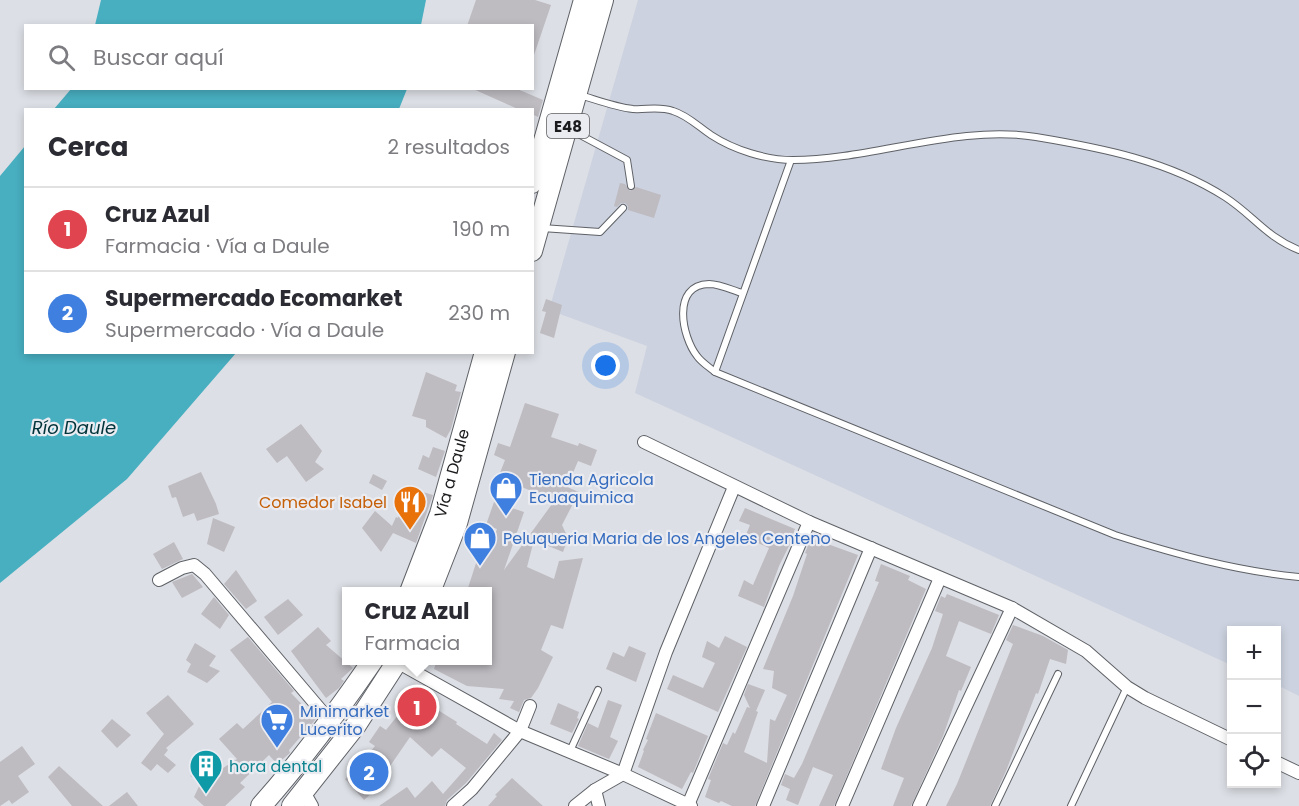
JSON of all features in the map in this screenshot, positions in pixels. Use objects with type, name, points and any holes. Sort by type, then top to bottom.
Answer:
[{"type":"highway","name":"E48","points":[[558,124],[584,0]]},
{"type":"highway","name":"E48","points":[[534,177],[545,147],[576,94],[603,0]]},
{"type":"highway","name":"E48","points":[[536,227],[545,147]]},
{"type":"highway","name":"Vía a Daule","points":[[412,587],[440,514],[484,354]]},
{"type":"highway","name":"Vía a Daule","points":[[432,587],[457,523],[504,354]]},
{"type":"highway","points":[[261,806],[288,776],[369,665]]},
{"type":"highway","points":[[303,801],[395,665]]},
{"type":"street","points":[[644,442],[809,522],[1012,608],[1086,651],[1127,687],[1145,698],[1227,738]]},
{"type":"street","points":[[575,806],[595,790],[623,774],[666,652],[734,487]]},
{"type":"street","points":[[405,665],[520,731],[623,774],[689,805],[809,522]]},
{"type":"street","points":[[763,806],[871,548]]},
{"type":"street","points":[[159,580],[182,568],[194,565],[206,574],[330,721]]},
{"type":"street","points":[[842,806],[940,578]]},
{"type":"street","points":[[919,806],[1012,608]]},
{"type":"street","points":[[453,806],[472,789],[520,731],[530,706]]},
{"type":"street","points":[[1281,764],[1299,773]]},
{"type":"street","points":[[595,790],[599,806]]},
{"type":"lane","points":[[576,94],[621,107],[666,108],[677,112],[716,138],[767,158],[790,160],[851,156],[891,148],[988,135],[1033,136],[1108,152],[1147,162],[1195,180],[1228,199],[1273,237],[1299,249]]},
{"type":"lane","points":[[558,124],[627,160],[631,186]]},
{"type":"lane","points":[[715,372],[741,293],[790,160]]},
{"type":"lane","points":[[536,227],[600,232],[623,208]]},
{"type":"lane","points":[[741,293],[710,284],[699,286],[688,295],[683,307],[682,320],[686,337],[697,357],[715,372],[1115,535],[1237,568],[1299,577]]},
{"type":"lane","points":[[995,806],[1058,674]]},
{"type":"lane","points":[[1071,806],[1127,687]]},
{"type":"lane","points":[[570,751],[598,690]]},
{"type":"shaded area","points":[[638,0],[1299,0],[1299,696],[1281,687],[1281,626],[1227,626],[1227,663],[635,393],[647,346],[549,310]]},
{"type":"water","points":[[101,0],[426,0],[421,24],[95,24]]},
{"type":"water","points":[[70,90],[407,90],[399,108],[55,108]]},
{"type":"water","name":"Río Daule","points":[[24,147],[24,354],[235,354],[127,479],[0,583],[0,176]]},
{"type":"building","points":[[476,0],[535,0],[551,5],[534,55],[534,24],[468,24]]},
{"type":"building","points":[[475,90],[520,90],[543,100],[538,117],[534,115],[534,108],[516,108]]},
{"type":"building","points":[[620,183],[625,184],[630,191],[636,187],[661,195],[654,218],[628,210],[625,203],[614,206]]},
{"type":"building","points":[[546,299],[562,305],[554,338],[540,333],[546,312],[542,311]]},
{"type":"building","points":[[426,372],[457,385],[455,391],[461,392],[451,429],[446,438],[426,427],[426,420],[412,416]]},
{"type":"building","points":[[525,403],[559,414],[551,437],[578,446],[579,443],[597,450],[591,466],[578,461],[567,487],[579,492],[562,525],[568,538],[563,552],[534,540],[527,567],[554,579],[559,561],[583,558],[563,629],[551,625],[541,650],[553,657],[538,688],[531,698],[524,700],[519,712],[510,708],[514,701],[499,699],[504,689],[467,686],[434,669],[435,665],[492,665],[492,587],[468,587],[479,554],[487,557],[497,529],[486,525],[494,502],[524,512],[504,570],[555,500],[498,478],[505,460],[494,455],[498,443],[510,447]]},
{"type":"building","points":[[301,424],[322,451],[315,462],[324,469],[306,482],[287,456],[277,463],[266,449]]},
{"type":"building","points":[[433,447],[445,451],[436,477],[418,469],[423,455],[429,458]]},
{"type":"building","points":[[201,472],[219,514],[197,521],[194,513],[183,517],[176,497],[172,498],[168,486]]},
{"type":"building","points":[[373,474],[387,481],[382,490],[369,483]]},
{"type":"building","points":[[409,488],[433,495],[416,543],[393,533],[381,552],[362,528],[375,511],[392,526],[396,517],[398,518]]},
{"type":"building","points":[[745,508],[795,529],[796,532],[779,566],[764,607],[738,596],[744,580],[753,585],[769,548],[745,537],[750,525],[739,521]]},
{"type":"building","points":[[213,518],[235,527],[224,552],[207,544]]},
{"type":"building","points":[[811,538],[858,555],[755,806],[732,806],[721,801],[719,803],[705,797],[711,780],[708,779],[723,743],[727,745],[733,732],[735,734],[747,707],[750,708],[744,695],[748,684],[765,690],[744,752],[767,763],[770,719],[775,721],[787,695],[772,688],[774,671],[763,669],[793,596]]},
{"type":"building","points":[[174,542],[183,559],[162,569],[153,554]]},
{"type":"building","points":[[881,564],[910,576],[908,580],[926,589],[834,806],[819,806],[833,775],[813,767],[798,805],[786,800],[790,789],[781,785],[785,774],[794,778],[802,764],[879,582],[875,581]]},
{"type":"building","points":[[236,570],[257,601],[246,609],[224,584]]},
{"type":"building","points":[[192,574],[203,587],[182,598],[172,582]]},
{"type":"building","points":[[947,594],[999,615],[991,634],[959,621],[946,656],[971,667],[961,691],[959,690],[943,736],[911,806],[893,806],[904,778],[881,769],[896,728],[932,648],[943,614],[935,611],[941,596],[945,598]]},
{"type":"building","points":[[214,597],[229,615],[220,629],[201,614]]},
{"type":"building","points":[[288,599],[303,615],[278,635],[264,617]]},
{"type":"building","points":[[1013,625],[1043,636],[1068,650],[1066,664],[1050,659],[1038,694],[1036,693],[990,806],[946,806],[1013,644],[1006,640]]},
{"type":"building","points":[[318,627],[331,641],[326,645],[342,659],[342,665],[349,665],[353,668],[341,679],[344,681],[339,688],[326,698],[291,651]]},
{"type":"building","points":[[725,636],[747,647],[718,712],[667,689],[673,675],[703,688],[715,663],[702,657],[707,641],[719,648]]},
{"type":"building","points":[[248,637],[294,691],[291,693],[316,719],[289,750],[290,753],[277,764],[269,755],[240,783],[245,787],[225,806],[204,806],[194,797],[202,780],[190,776],[205,770],[211,763],[220,770],[237,759],[219,739],[237,723],[243,729],[272,702],[230,650]]},
{"type":"building","points":[[195,643],[216,656],[209,666],[220,671],[207,683],[187,672],[191,664],[186,660]]},
{"type":"building","points":[[629,646],[646,653],[636,682],[606,669],[613,652],[624,657]]},
{"type":"building","points":[[415,694],[432,708],[457,722],[456,724],[487,744],[494,733],[502,740],[466,783],[447,800],[445,806],[379,806],[407,787],[415,798],[432,781],[443,794],[466,768],[441,748],[432,757],[410,737],[388,769],[370,788],[373,792],[364,800],[345,779],[362,764],[367,769],[377,761],[370,752],[375,746],[369,742],[380,726],[386,730]]},
{"type":"building","points":[[168,695],[194,724],[166,748],[168,750],[164,755],[176,765],[168,773],[157,764],[151,771],[141,763],[164,734],[146,713]]},
{"type":"building","points":[[608,700],[622,705],[610,737],[618,741],[609,759],[578,746],[588,723],[598,728]]},
{"type":"building","points":[[558,703],[579,712],[577,718],[579,719],[572,733],[550,724]]},
{"type":"building","points":[[656,713],[708,736],[693,773],[691,772],[682,789],[638,767]]},
{"type":"building","points":[[112,719],[131,735],[117,748],[101,731]]},
{"type":"building","points":[[22,746],[35,764],[18,776],[29,792],[12,804],[9,800],[0,806],[0,762]]},
{"type":"building","points":[[59,766],[103,806],[72,806],[48,777]]},
{"type":"building","points":[[512,778],[543,806],[488,806],[497,796],[495,795]]},
{"type":"building","points":[[127,792],[138,806],[109,806]]},
{"type":"place","name":"Tienda Agricola Ecuaquimica","points":[[506,517]]},
{"type":"place","name":"Comedor Isabel","points":[[410,531]]},
{"type":"place","name":"Peluqueria Maria de los Angeles Centeno","points":[[480,567]]},
{"type":"place","name":"Cruz Azul","points":[[417,707]]},
{"type":"place","name":"Minimarket Lucerito","points":[[277,749]]},
{"type":"place","name":"Supermercado Ecomarket","points":[[369,772]]},
{"type":"place","name":"hora dental","points":[[206,795]]}]
